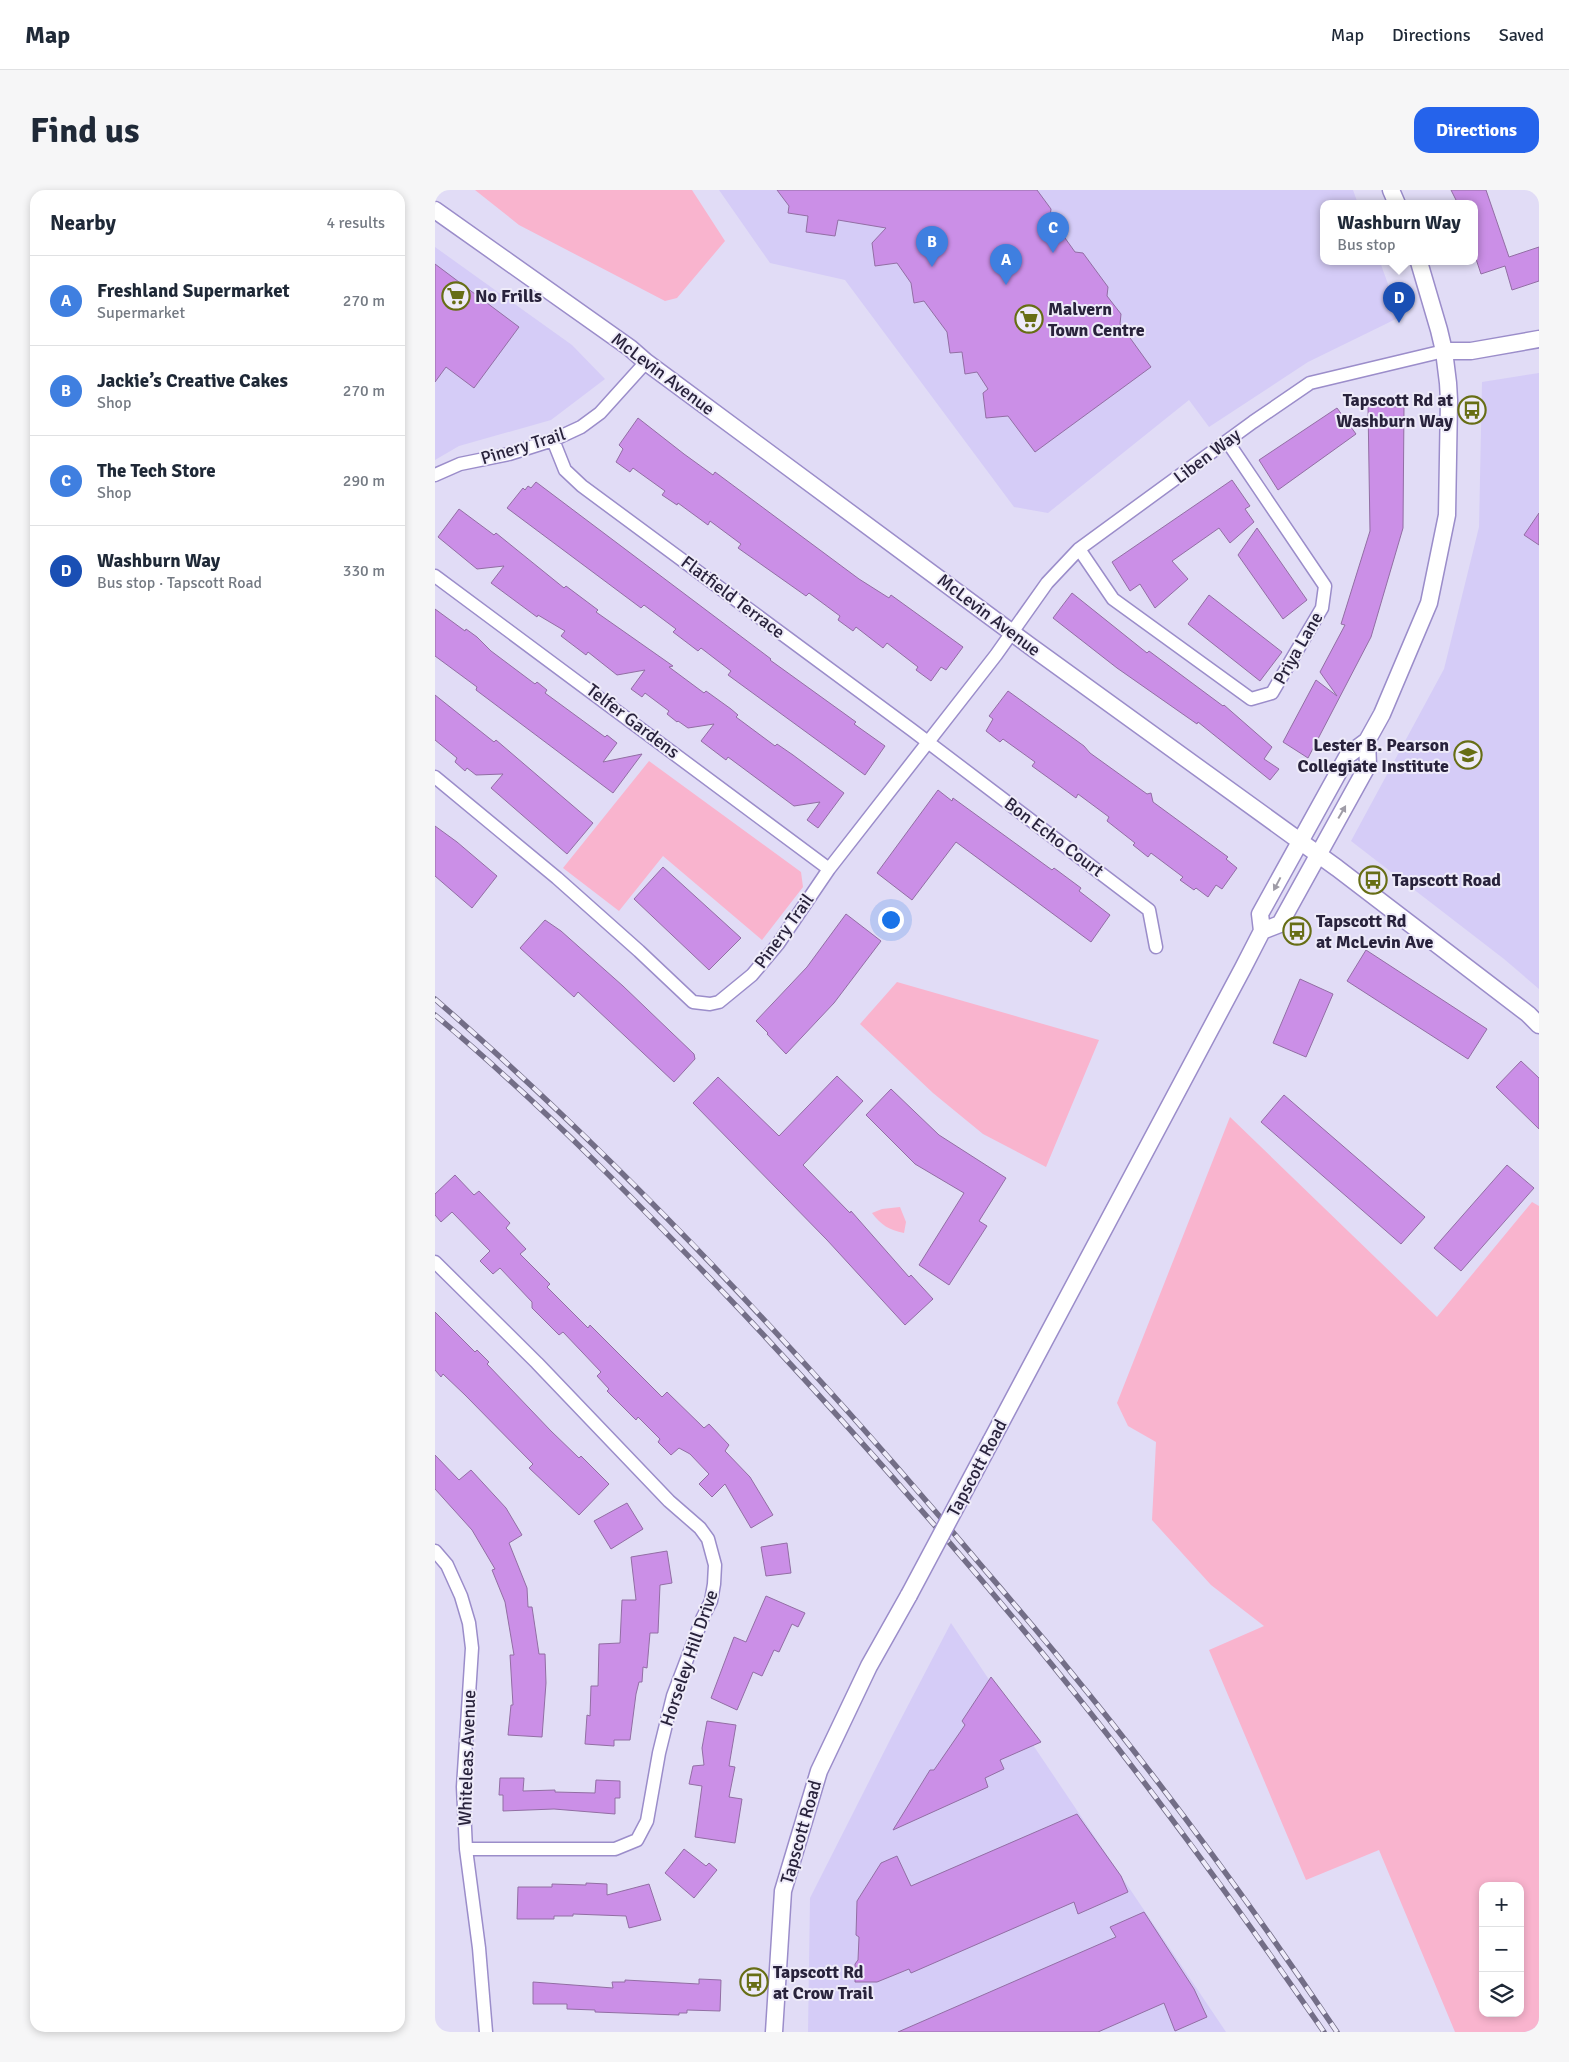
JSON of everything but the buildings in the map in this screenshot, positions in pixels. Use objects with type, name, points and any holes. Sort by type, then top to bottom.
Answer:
[{"type":"street","name":"McLevin Avenue","points":[[435,210],[630,348],[646,362],[1300,841],[1528,1014],[1539,1025]]},
{"type":"street","name":"Tapscott Road","points":[[774,2032],[783,1891],[819,1771],[869,1666],[909,1595],[1262,931],[1260,914],[1348,755],[1367,741],[1382,714],[1429,603],[1447,515],[1449,400],[1444,351],[1429,291],[1420,265]]},
{"type":"street","points":[[1444,351],[1471,351],[1539,339]]},
{"type":"street","name":"Liben Way","points":[[1013,632],[1047,583],[1079,549],[1227,440],[1310,383],[1444,351]]},
{"type":"street","name":"Pinery Trail","points":[[435,475],[460,464],[509,454],[553,440],[581,427],[600,413],[646,362]]},
{"type":"street","name":"Flatfield Terrace","points":[[553,440],[565,470],[582,486],[928,742]]},
{"type":"street","name":"Priya Lane","points":[[1079,549],[1113,599],[1251,699],[1273,693],[1322,608],[1325,586],[1227,440]]},
{"type":"street","name":"Telfer Gardens","points":[[435,576],[829,868]]},
{"type":"street","name":"Pinery Trail","points":[[435,776],[557,878],[693,1002],[710,1004],[719,1002],[752,975],[778,944],[829,868],[1013,632]]},
{"type":"street","points":[[1262,931],[1280,924],[1317,854],[1368,765],[1367,741]]},
{"type":"street","name":"Bon Echo Court","points":[[928,742],[1149,910],[1156,947]]},
{"type":"street","name":"Horseley Hill Drive","points":[[435,1262],[537,1363],[669,1501],[700,1528],[708,1539],[715,1565],[711,1601],[673,1696],[659,1753],[647,1821],[637,1840],[615,1849],[466,1849]]},
{"type":"street","name":"Whiteleas Avenue","points":[[435,1551],[447,1566],[461,1596],[469,1623],[472,1648],[463,1787],[466,1849],[479,1948],[486,2032]]},
{"type":"shaded area","points":[[475,190],[692,190],[725,241],[677,298],[665,301],[519,225]]},
{"type":"shaded area","points":[[719,190],[1353,190],[1357,200],[1320,200],[1320,265],[1381,265],[1400,317],[1308,362],[1209,427],[1189,400],[1048,513],[1014,507],[845,280],[770,263]]},
{"type":"shaded area","points":[[435,247],[572,345],[605,379],[551,420],[459,446],[435,460]]},
{"type":"shaded area","name":"Lester B. Pearson Collegiate Institute","points":[[1539,373],[1539,989],[1504,959],[1351,841],[1444,669],[1479,527],[1482,382]]},
{"type":"shaded area","points":[[649,761],[801,872],[803,887],[762,940],[663,856],[619,911],[563,868]]},
{"type":"shaded area","points":[[897,982],[1099,1040],[1046,1167],[983,1134],[933,1093],[860,1024]]},
{"type":"shaded area","points":[[1230,1117],[1437,1317],[1532,1202],[1539,1206],[1539,2026],[1526,2032],[1455,2032],[1379,1850],[1306,1880],[1209,1650],[1264,1626],[1211,1585],[1152,1520],[1156,1442],[1128,1426],[1117,1403]]},
{"type":"shaded area","points":[[900,1207],[906,1222],[904,1233],[886,1226],[872,1213],[882,1209]]},
{"type":"shaded area","points":[[951,1623],[1226,2032],[808,2032],[810,1898]]},
{"type":"railway","points":[[435,999],[503,1059],[634,1184],[760,1315],[882,1450],[1051,1647],[1102,1710],[1172,1800],[1272,1938],[1337,2032]]},
{"type":"railway","points":[[435,1015],[516,1086],[593,1160],[743,1313],[859,1439],[1008,1611],[1081,1701],[1153,1793],[1324,2032]]},
{"type":"place","name":"The Tech Store","points":[[1053,253]]},
{"type":"place","name":"Jackie’s Creative Cakes","points":[[932,267]]},
{"type":"place","name":"Freshland Supermarket","points":[[1006,285]]},
{"type":"place","name":"No Frills","points":[[456,296]]},
{"type":"place","name":"Malvern Town Centre","points":[[1029,319]]},
{"type":"place","name":"Washburn Way","points":[[1399,323]]},
{"type":"place","name":"Tapscott Rd at Washburn Way","points":[[1472,410]]},
{"type":"place","name":"Lester B. Pearson Collegiate Institute","points":[[1468,755]]},
{"type":"place","name":"Tapscott Road","points":[[1373,880]]},
{"type":"place","name":"Tapscott Rd at McLevin Ave","points":[[1297,931]]},
{"type":"place","name":"Tapscott Rd at Crow Trail","points":[[754,1982]]}]
